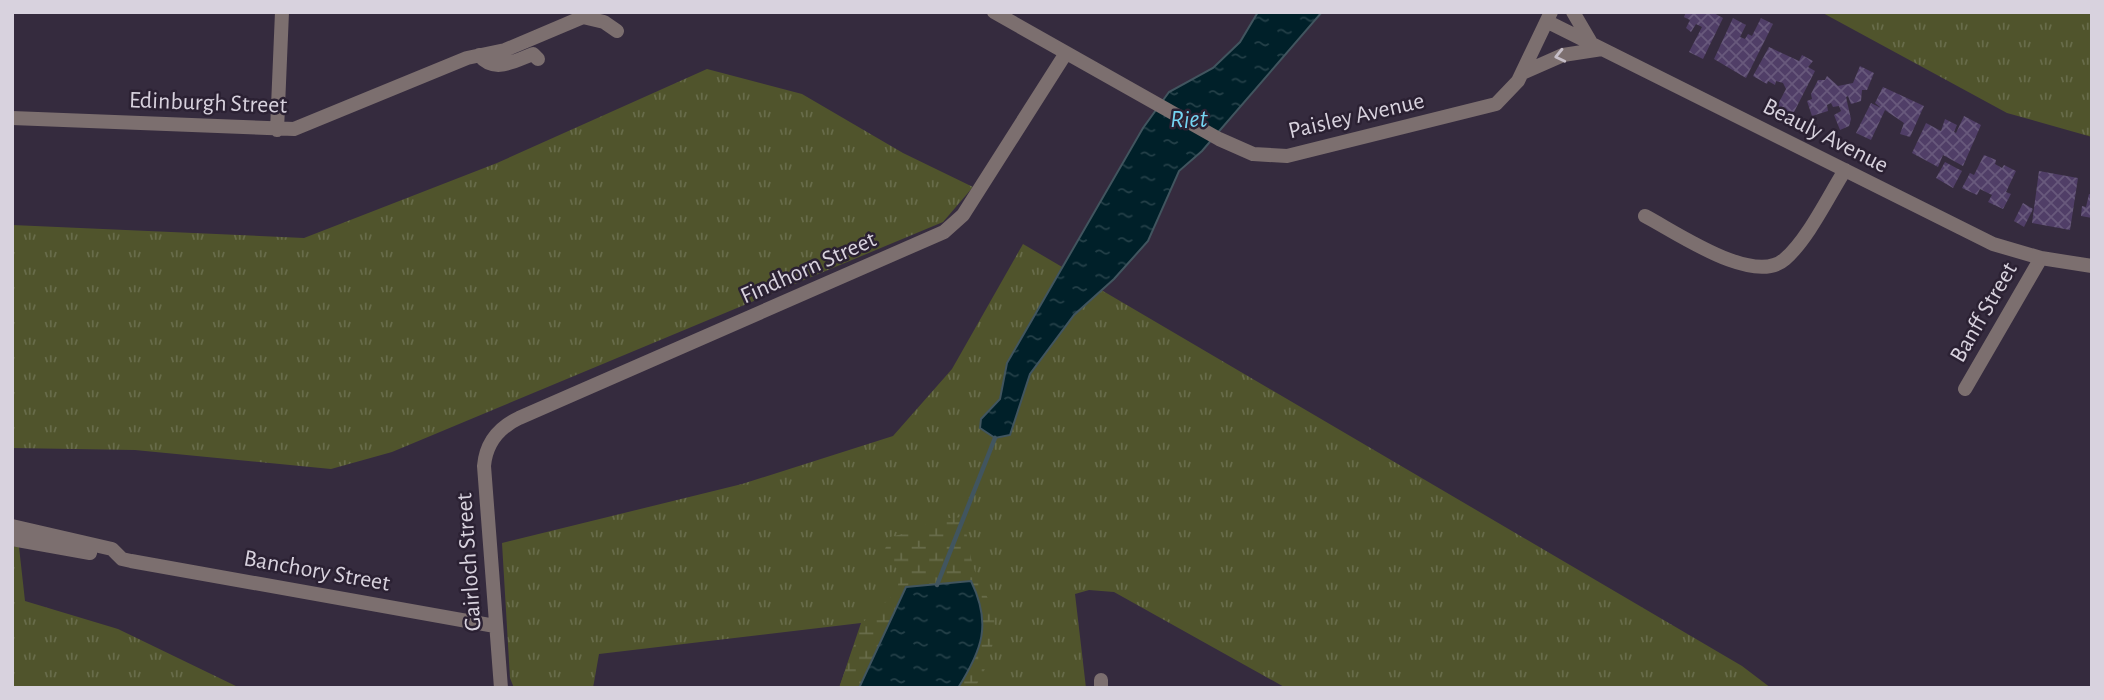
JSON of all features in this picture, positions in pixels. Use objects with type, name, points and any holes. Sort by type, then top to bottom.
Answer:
[{"type":"street","points":[[277,130],[282,12]]},
{"type":"street","name":"Paisley Avenue","points":[[994,12],[1219,139],[1253,154],[1298,155],[1488,107],[1508,93],[1522,73],[1549,17]]},
{"type":"street","points":[[1522,73],[1563,55],[1597,47],[1573,12]]},
{"type":"street","name":"Beauly Avenue","points":[[1549,17],[1597,47],[1993,244],[2041,258],[2092,265]]},
{"type":"street","name":"Edinburgh Street","points":[[12,118],[277,130],[302,127],[475,56],[505,50],[583,18],[604,22],[617,31]]},
{"type":"street","name":"Findhorn Street","points":[[495,435],[519,418],[944,232],[963,215],[1066,53]]},
{"type":"street","points":[[475,56],[485,63],[497,66],[533,54],[538,59]]},
{"type":"street","points":[[1645,216],[1738,264],[1766,269],[1785,260],[1797,245],[1845,170]]},
{"type":"street","name":"Banff Street","points":[[1965,389],[2041,258]]},
{"type":"street","name":"Gairloch Street","points":[[495,435],[486,451],[484,466],[501,688]]},
{"type":"street","points":[[12,526],[112,549],[126,560]]},
{"type":"street","name":"Banchory Street","points":[[12,539],[495,626]]},
{"type":"green space","points":[[1821,12],[2092,12],[2092,137],[2007,113]]},
{"type":"green space","points":[[707,69],[802,94],[903,153],[973,187],[943,222],[392,452],[331,469],[135,450],[12,448],[12,225],[304,238],[497,163]]},
{"type":"green space","points":[[1023,244],[1742,666],[1771,688],[1286,688],[1114,592],[1089,590],[1075,594],[1086,688],[839,688],[861,623],[599,654],[593,688],[514,688],[510,678],[502,543],[742,484],[893,436],[952,369]]},
{"type":"green space","points":[[964,517],[971,559],[994,615],[994,637],[989,659],[974,688],[839,688],[862,623],[897,592],[900,572],[890,562],[885,549],[890,537],[918,530],[934,519]]},
{"type":"green space","points":[[12,546],[19,547],[25,601],[118,629],[240,688],[12,688]]},
{"type":"water","name":"Riet","points":[[1258,12],[1322,12],[1202,151],[1179,171],[1148,241],[1114,279],[1074,315],[1030,374],[1010,435],[995,438],[980,428],[981,419],[1000,399],[1007,363],[1143,128],[1169,92],[1213,68],[1240,42]]},
{"type":"water","points":[[971,581],[981,611],[981,636],[973,661],[958,688],[859,688],[906,587]]},
{"type":"building","points":[[1686,12],[1712,12],[1723,18],[1703,59],[1689,52],[1702,27],[1696,24],[1691,32],[1686,28],[1690,20],[1684,17]]},
{"type":"building","points":[[1733,18],[1746,25],[1740,37],[1745,39],[1748,34],[1752,36],[1761,18],[1773,24],[1746,78],[1714,59]]},
{"type":"building","points":[[1769,47],[1799,61],[1802,55],[1813,61],[1808,67],[1815,71],[1792,116],[1776,108],[1786,89],[1783,83],[1776,81],[1775,85],[1768,81],[1767,84],[1753,76]]},
{"type":"building","points":[[1860,66],[1874,73],[1867,90],[1862,90],[1861,101],[1851,104],[1848,96],[1846,97],[1851,119],[1849,126],[1840,130],[1834,115],[1841,111],[1839,106],[1833,107],[1831,103],[1827,105],[1828,111],[1812,116],[1807,101],[1812,99],[1811,94],[1818,80],[1825,80],[1827,76],[1838,86],[1853,83]]},
{"type":"building","points":[[1883,87],[1924,106],[1910,137],[1900,134],[1904,123],[1885,110],[1871,140],[1856,133],[1871,103],[1881,108],[1875,103]]},
{"type":"building","points":[[1964,116],[1981,125],[1963,166],[1943,155],[1938,167],[1912,153],[1926,123],[1941,131],[1945,119],[1957,125],[1954,132],[1956,133]]},
{"type":"building","points":[[1984,155],[1996,160],[1995,164],[2002,168],[2004,165],[2016,171],[2006,192],[2011,194],[2003,209],[1988,202],[1992,195],[1980,189],[1977,195],[1962,188],[1970,173],[1974,175]]},
{"type":"building","points":[[1945,162],[1962,171],[1953,188],[1936,178]]},
{"type":"building","points":[[2039,171],[2078,178],[2070,230],[2032,223]]},
{"type":"building","points":[[2089,194],[2092,195],[2092,218],[2081,216],[2082,206],[2086,207]]},
{"type":"building","points":[[2023,203],[2033,209],[2024,227],[2014,221]]},
{"type":"waterway","name":"Riet","points":[[937,585],[995,438]]}]
